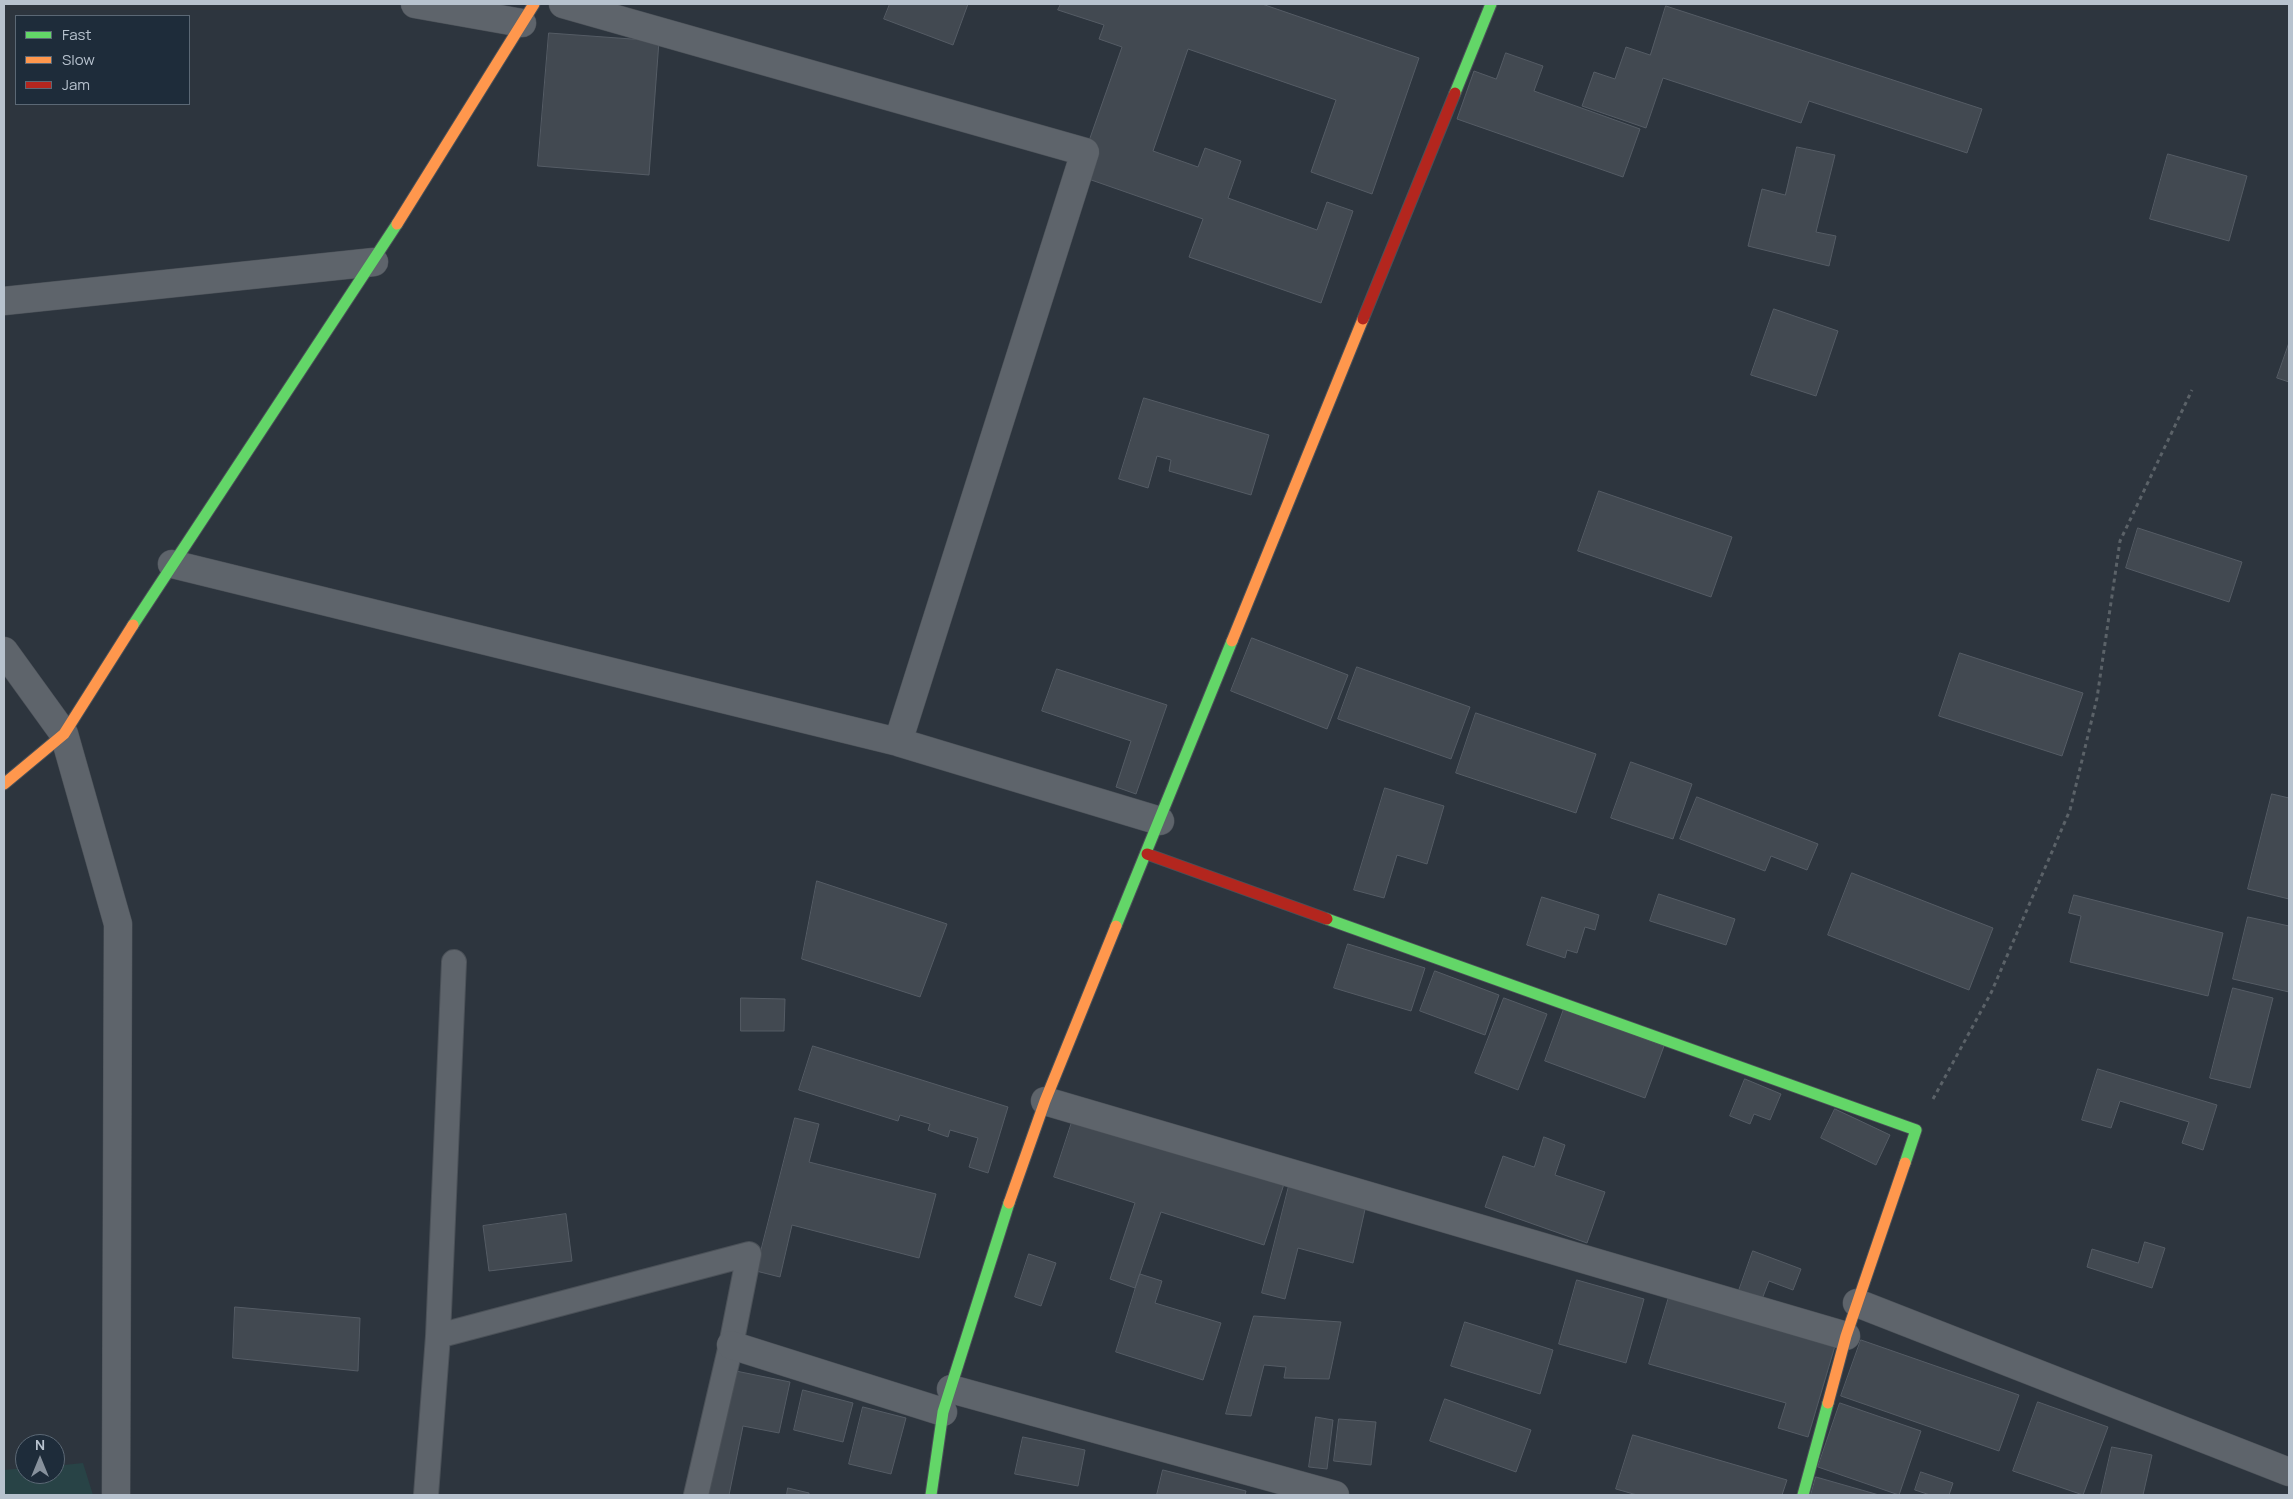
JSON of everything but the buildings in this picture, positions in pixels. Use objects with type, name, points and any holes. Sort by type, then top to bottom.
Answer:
[{"type":"street","points":[[4,784],[64,734],[172,564],[374,262],[528,14],[415,4]]},
{"type":"street","points":[[563,4],[1085,152],[898,742]]},
{"type":"street","points":[[930,1495],[947,1400],[1022,1163],[1045,1101],[1491,4]]},
{"type":"street","points":[[4,301],[374,262]]},
{"type":"street","points":[[172,564],[898,742],[1160,821]]},
{"type":"street","points":[[4,651],[64,734],[118,924],[116,1495]]},
{"type":"street","points":[[1147,854],[1916,1130],[1846,1336],[1803,1495]]},
{"type":"street","points":[[1045,1101],[1846,1336]]},
{"type":"street","points":[[1857,1303],[2289,1472]]},
{"type":"street","points":[[731,1345],[1334,1495]]},
{"type":"lane","points":[[426,1495],[438,1336],[454,962]]},
{"type":"lane","points":[[438,1336],[749,1254],[731,1345],[696,1495]]},
{"type":"path","points":[[1916,1130],[1990,993],[2070,810],[2097,698],[2120,541],[2192,390]]},
{"type":"green space","points":[[83,1463],[93,1495],[4,1495],[4,1470],[15,1469],[15,1484],[65,1484],[65,1465]]},
{"type":"traffic: fast","points":[[1455,93],[1491,4]]},
{"type":"traffic: fast","points":[[133,625],[397,224]]},
{"type":"traffic: fast","points":[[1116,926],[1232,641]]},
{"type":"traffic: fast","points":[[1327,919],[1916,1130],[1905,1163]]},
{"type":"traffic: fast","points":[[931,1495],[943,1412],[1009,1203]]},
{"type":"traffic: fast","points":[[1803,1495],[1828,1403]]},
{"type":"traffic: slow","points":[[397,224],[534,4]]},
{"type":"traffic: slow","points":[[1232,641],[1363,319]]},
{"type":"traffic: slow","points":[[4,784],[64,734],[133,625]]},
{"type":"traffic: slow","points":[[1009,1203],[1045,1101],[1116,926]]},
{"type":"traffic: slow","points":[[1828,1403],[1846,1336],[1905,1163]]},
{"type":"traffic: jam","points":[[1363,319],[1455,93]]},
{"type":"traffic: jam","points":[[1147,854],[1327,919]]}]
